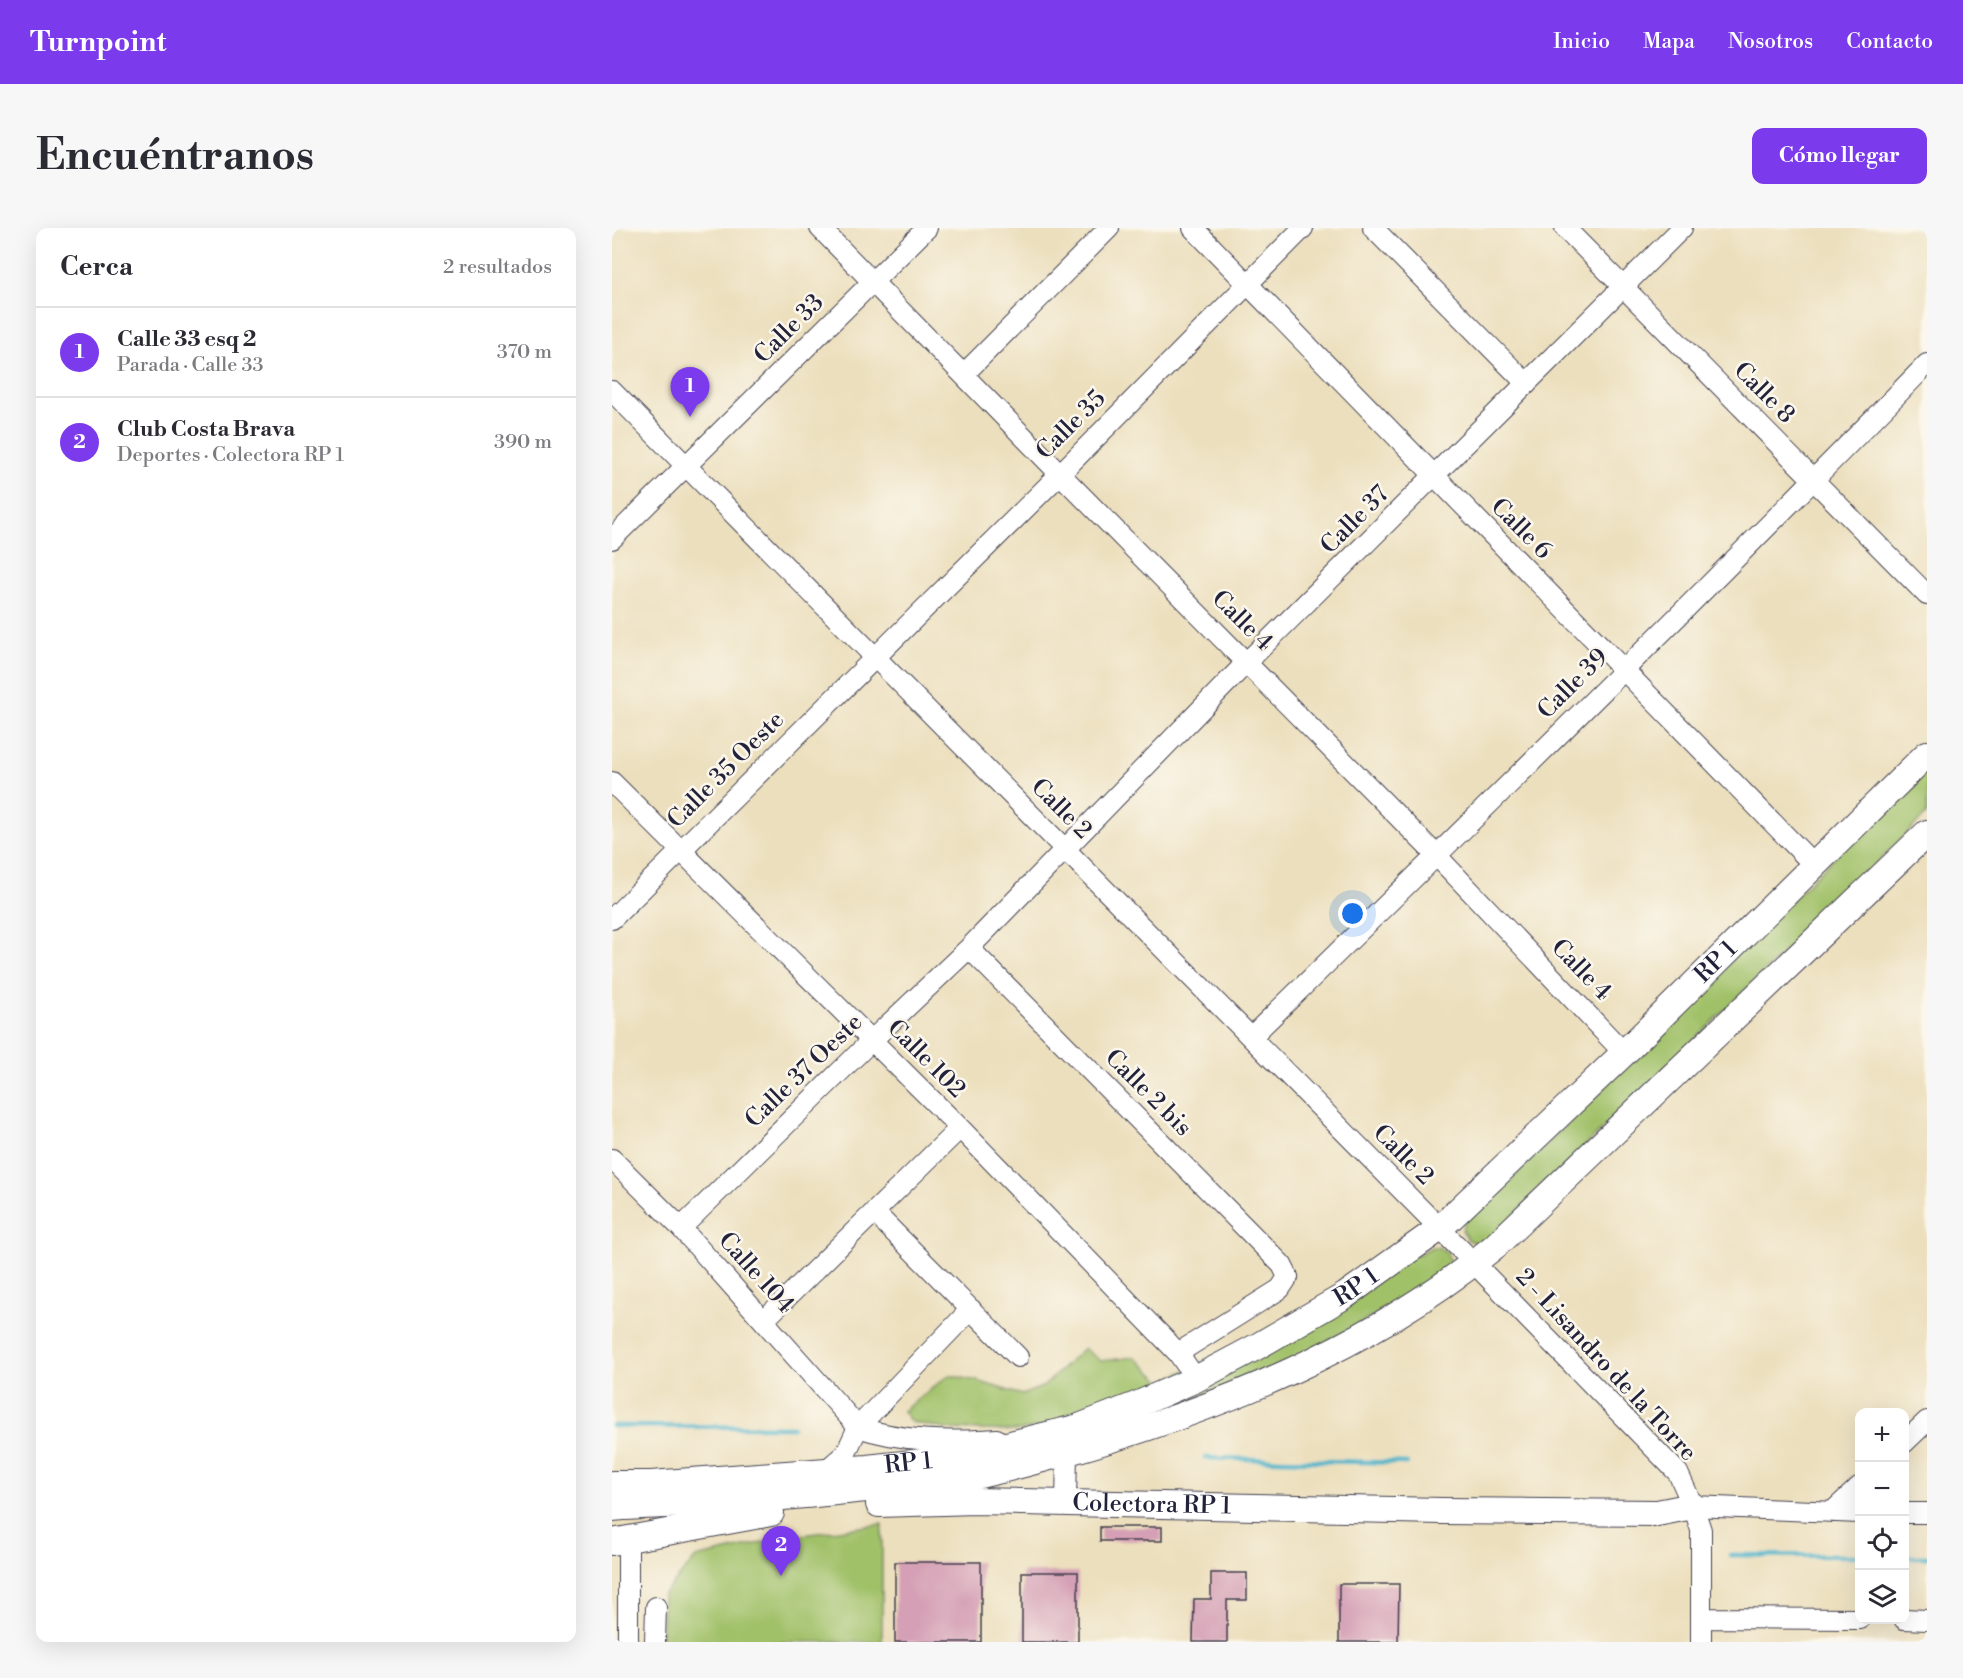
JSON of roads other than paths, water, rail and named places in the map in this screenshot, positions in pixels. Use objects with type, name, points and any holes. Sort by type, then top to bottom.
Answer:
[{"type":"main road","name":"RP 1","points":[[612,1508],[716,1503],[919,1484],[1002,1470],[1079,1427],[1136,1406],[1196,1379],[1258,1346],[1346,1295],[1440,1228],[1624,1053],[1927,754]]},
{"type":"main road","name":"RP 1","points":[[612,1484],[651,1484],[931,1461],[1154,1426],[1195,1412],[1276,1378],[1396,1315],[1474,1263],[1515,1229],[1927,833]]},
{"type":"main road","name":"Colectora RP 1","points":[[620,1542],[789,1509],[882,1503],[975,1501],[1657,1513],[1693,1506]]},
{"type":"street","name":"Calle 4","points":[[820,228],[1437,856],[1624,1053]]},
{"type":"street","name":"Calle 33","points":[[612,539],[927,228]]},
{"type":"street","points":[[963,374],[1109,228]]},
{"type":"street","name":"Calle 6","points":[[1193,228],[1814,865]]},
{"type":"street","name":"Calle 35","points":[[875,657],[1303,228]]},
{"type":"street","points":[[1373,228],[1527,384]]},
{"type":"street","name":"Calle 8","points":[[1565,228],[1927,595]]},
{"type":"street","name":"Calle 37","points":[[1065,849],[1247,662],[1682,228]]},
{"type":"street","name":"Calle 39","points":[[1251,1037],[1437,856],[1927,364]]},
{"type":"street","name":"Calle 2","points":[[612,391],[1474,1263]]},
{"type":"street","name":"Calle 35 Oeste","points":[[612,919],[875,657]]},
{"type":"street","name":"Calle 102","points":[[612,782],[960,1128],[1178,1353],[1196,1379]]},
{"type":"street","name":"Calle 37 Oeste","points":[[681,1228],[969,948],[1065,849]]},
{"type":"street","name":"Calle 2 bis","points":[[969,948],[1282,1265],[1288,1277],[1280,1288],[1178,1353]]},
{"type":"street","points":[[764,1320],[960,1128]]},
{"type":"street","name":"Calle 104","points":[[612,1159],[681,1228],[858,1426]]},
{"type":"street","points":[[874,1212],[1018,1357]]},
{"type":"street","name":"2 - Lisandro de la Torre","points":[[1474,1263],[1678,1473],[1701,1530],[1701,1642]]},
{"type":"street","points":[[825,1471],[846,1453],[858,1426],[971,1309]]},
{"type":"street","points":[[1909,1439],[1927,1421]]},
{"type":"street","points":[[858,1426],[878,1434],[919,1441],[1054,1441],[1066,1503]]},
{"type":"street","points":[[1832,1512],[1855,1491]]},
{"type":"street","points":[[1693,1506],[1855,1513]]},
{"type":"street","points":[[1909,1513],[1927,1513]]},
{"type":"street","points":[[620,1542],[628,1642]]},
{"type":"street","points":[[655,1642],[656,1607]]},
{"type":"street","points":[[1701,1618],[1855,1619]]},
{"type":"street","points":[[1909,1620],[1927,1620]]},
{"type":"waterway","points":[[612,1426],[793,1427]]},
{"type":"waterway","points":[[1205,1458],[1407,1463]]},
{"type":"waterway","points":[[1730,1555],[1855,1556]]},
{"type":"waterway","points":[[1909,1557],[1927,1557]]},
{"type":"place","name":"Calle 33 esq 2","points":[[690,417]]},
{"type":"place","name":"Club Costa Brava","points":[[781,1576]]}]
